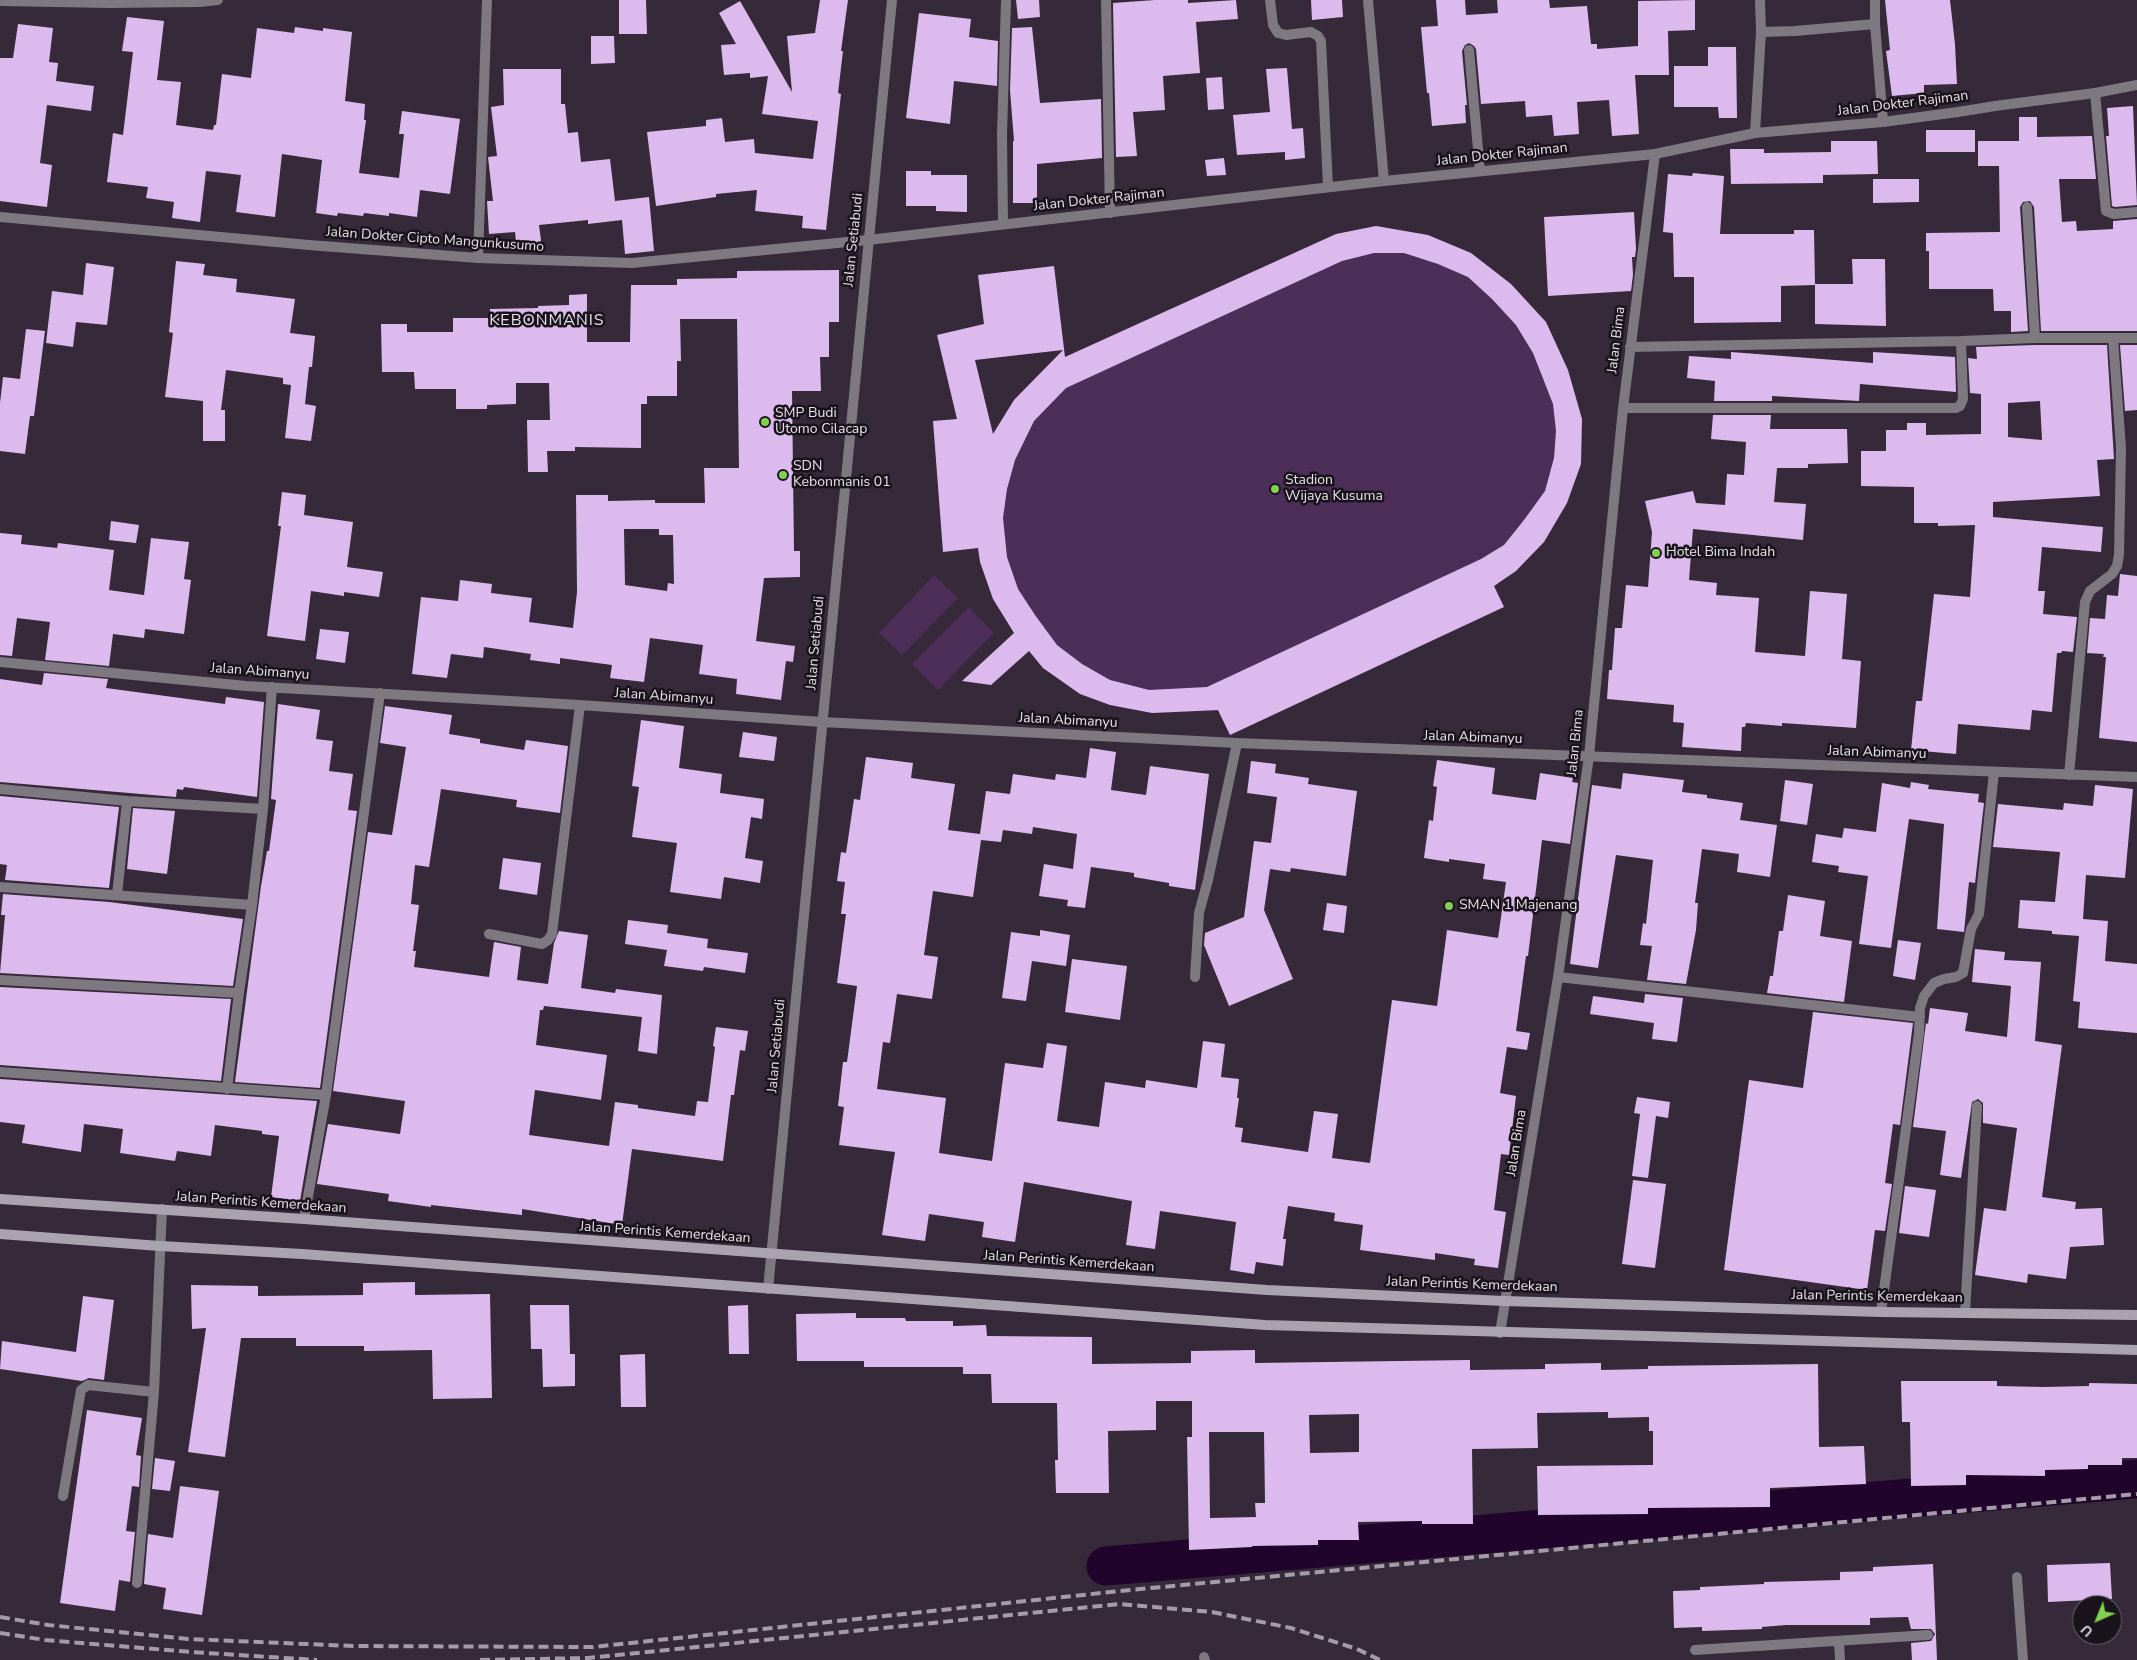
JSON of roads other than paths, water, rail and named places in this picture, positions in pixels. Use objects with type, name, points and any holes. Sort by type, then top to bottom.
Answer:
[{"type":"main road","name":"Jalan Perintis Kemerdekaan","points":[[0,1199],[304,1219],[771,1255],[1267,1290],[1504,1301],[1881,1312],[2137,1315]]},
{"type":"main road","points":[[0,1234],[302,1254],[1265,1325],[2137,1350]]},
{"type":"street","points":[[0,1],[109,3],[200,2],[218,0]]},
{"type":"street","points":[[478,258],[487,0]]},
{"type":"street","name":"Jalan Setiabudi","points":[[768,1289],[892,0]]},
{"type":"street","points":[[1003,224],[1002,134],[1006,0]]},
{"type":"street","points":[[1106,0],[1110,213]]},
{"type":"street","points":[[1270,0],[1273,24],[1278,33],[1286,35],[1311,32],[1318,36],[1321,41],[1328,187]]},
{"type":"street","points":[[1368,0],[1384,181]]},
{"type":"street","points":[[1755,133],[1760,0]]},
{"type":"street","points":[[1875,0],[1875,24],[1883,122]]},
{"type":"street","points":[[1760,32],[1875,24]]},
{"type":"street","points":[[1469,50],[1480,171]]},
{"type":"street","name":"Jalan Dokter Rajiman","points":[[868,240],[1328,187],[1655,154],[1755,133],[1883,122],[2095,93],[2137,85]]},
{"type":"street","points":[[2095,93],[2106,211],[2114,214],[2137,212]]},
{"type":"street","name":"Jalan Bima","points":[[1500,1333],[1558,977],[1590,756],[1623,408],[1655,154]]},
{"type":"street","points":[[2027,207],[2035,338]]},
{"type":"street","name":"Jalan Dokter Cipto Mangunkusumo","points":[[0,217],[309,246],[478,258],[632,263],[868,240]]},
{"type":"street","points":[[1630,347],[1961,342],[2035,338],[2137,338]]},
{"type":"street","points":[[2069,775],[2085,602],[2090,591],[2112,574],[2117,566],[2120,555],[2121,448],[2113,338]]},
{"type":"street","points":[[1623,408],[1956,408],[1960,406],[1963,399],[1961,342]]},
{"type":"street","name":"Jalan Abimanyu","points":[[0,662],[272,687],[580,705],[822,722],[1237,743],[2137,777]]},
{"type":"street","points":[[227,1089],[264,809],[272,687]]},
{"type":"street","points":[[304,1219],[326,1095],[380,693]]},
{"type":"street","points":[[489,934],[542,944],[552,934],[580,705]]},
{"type":"street","points":[[1195,977],[1199,913],[1208,880],[1237,743]]},
{"type":"street","points":[[1881,1312],[1917,1017],[1929,988],[1938,980],[1956,977],[1963,973],[1971,930],[1979,914],[1994,772]]},
{"type":"street","points":[[0,789],[127,801],[264,809]]},
{"type":"street","points":[[117,896],[127,801]]},
{"type":"street","points":[[0,887],[252,905]]},
{"type":"street","points":[[1558,977],[1917,1017]]},
{"type":"street","points":[[0,980],[239,993]]},
{"type":"street","points":[[0,1072],[326,1095]]},
{"type":"street","points":[[1965,1313],[1978,1106]]},
{"type":"street","points":[[136,1583],[154,1392],[162,1209]]},
{"type":"street","points":[[63,1496],[81,1390],[88,1385],[154,1392]]},
{"type":"street","points":[[2017,1577],[2023,1660]]},
{"type":"street","points":[[1695,1650],[1928,1635]]},
{"type":"street","points":[[1839,1641],[1840,1660]]},
{"type":"waterway","points":[[1106,1566],[2137,1479]]},
{"type":"railway","points":[[0,1617],[48,1625],[188,1639],[353,1646],[593,1647],[1120,1591],[2137,1494]]},
{"type":"railway","points":[[480,1660],[588,1658],[1119,1604],[1212,1612],[1291,1628],[1357,1649],[1380,1660]]},
{"type":"railway","points":[[0,1633],[45,1640],[317,1660]]},
{"type":"place","name":"SMP Budi Utomo Cilacap","points":[[765,422]]},
{"type":"place","name":"SDN Kebonmanis 01","points":[[783,475]]},
{"type":"place","name":"Stadion Wijaya Kusuma","points":[[1275,489]]},
{"type":"place","name":"Hotel Bima Indah","points":[[1656,553]]},
{"type":"place","name":"SMAN 1 Majenang","points":[[1449,906]]},
{"type":"district","name":"KEBONMANIS","points":[[547,321]]}]
